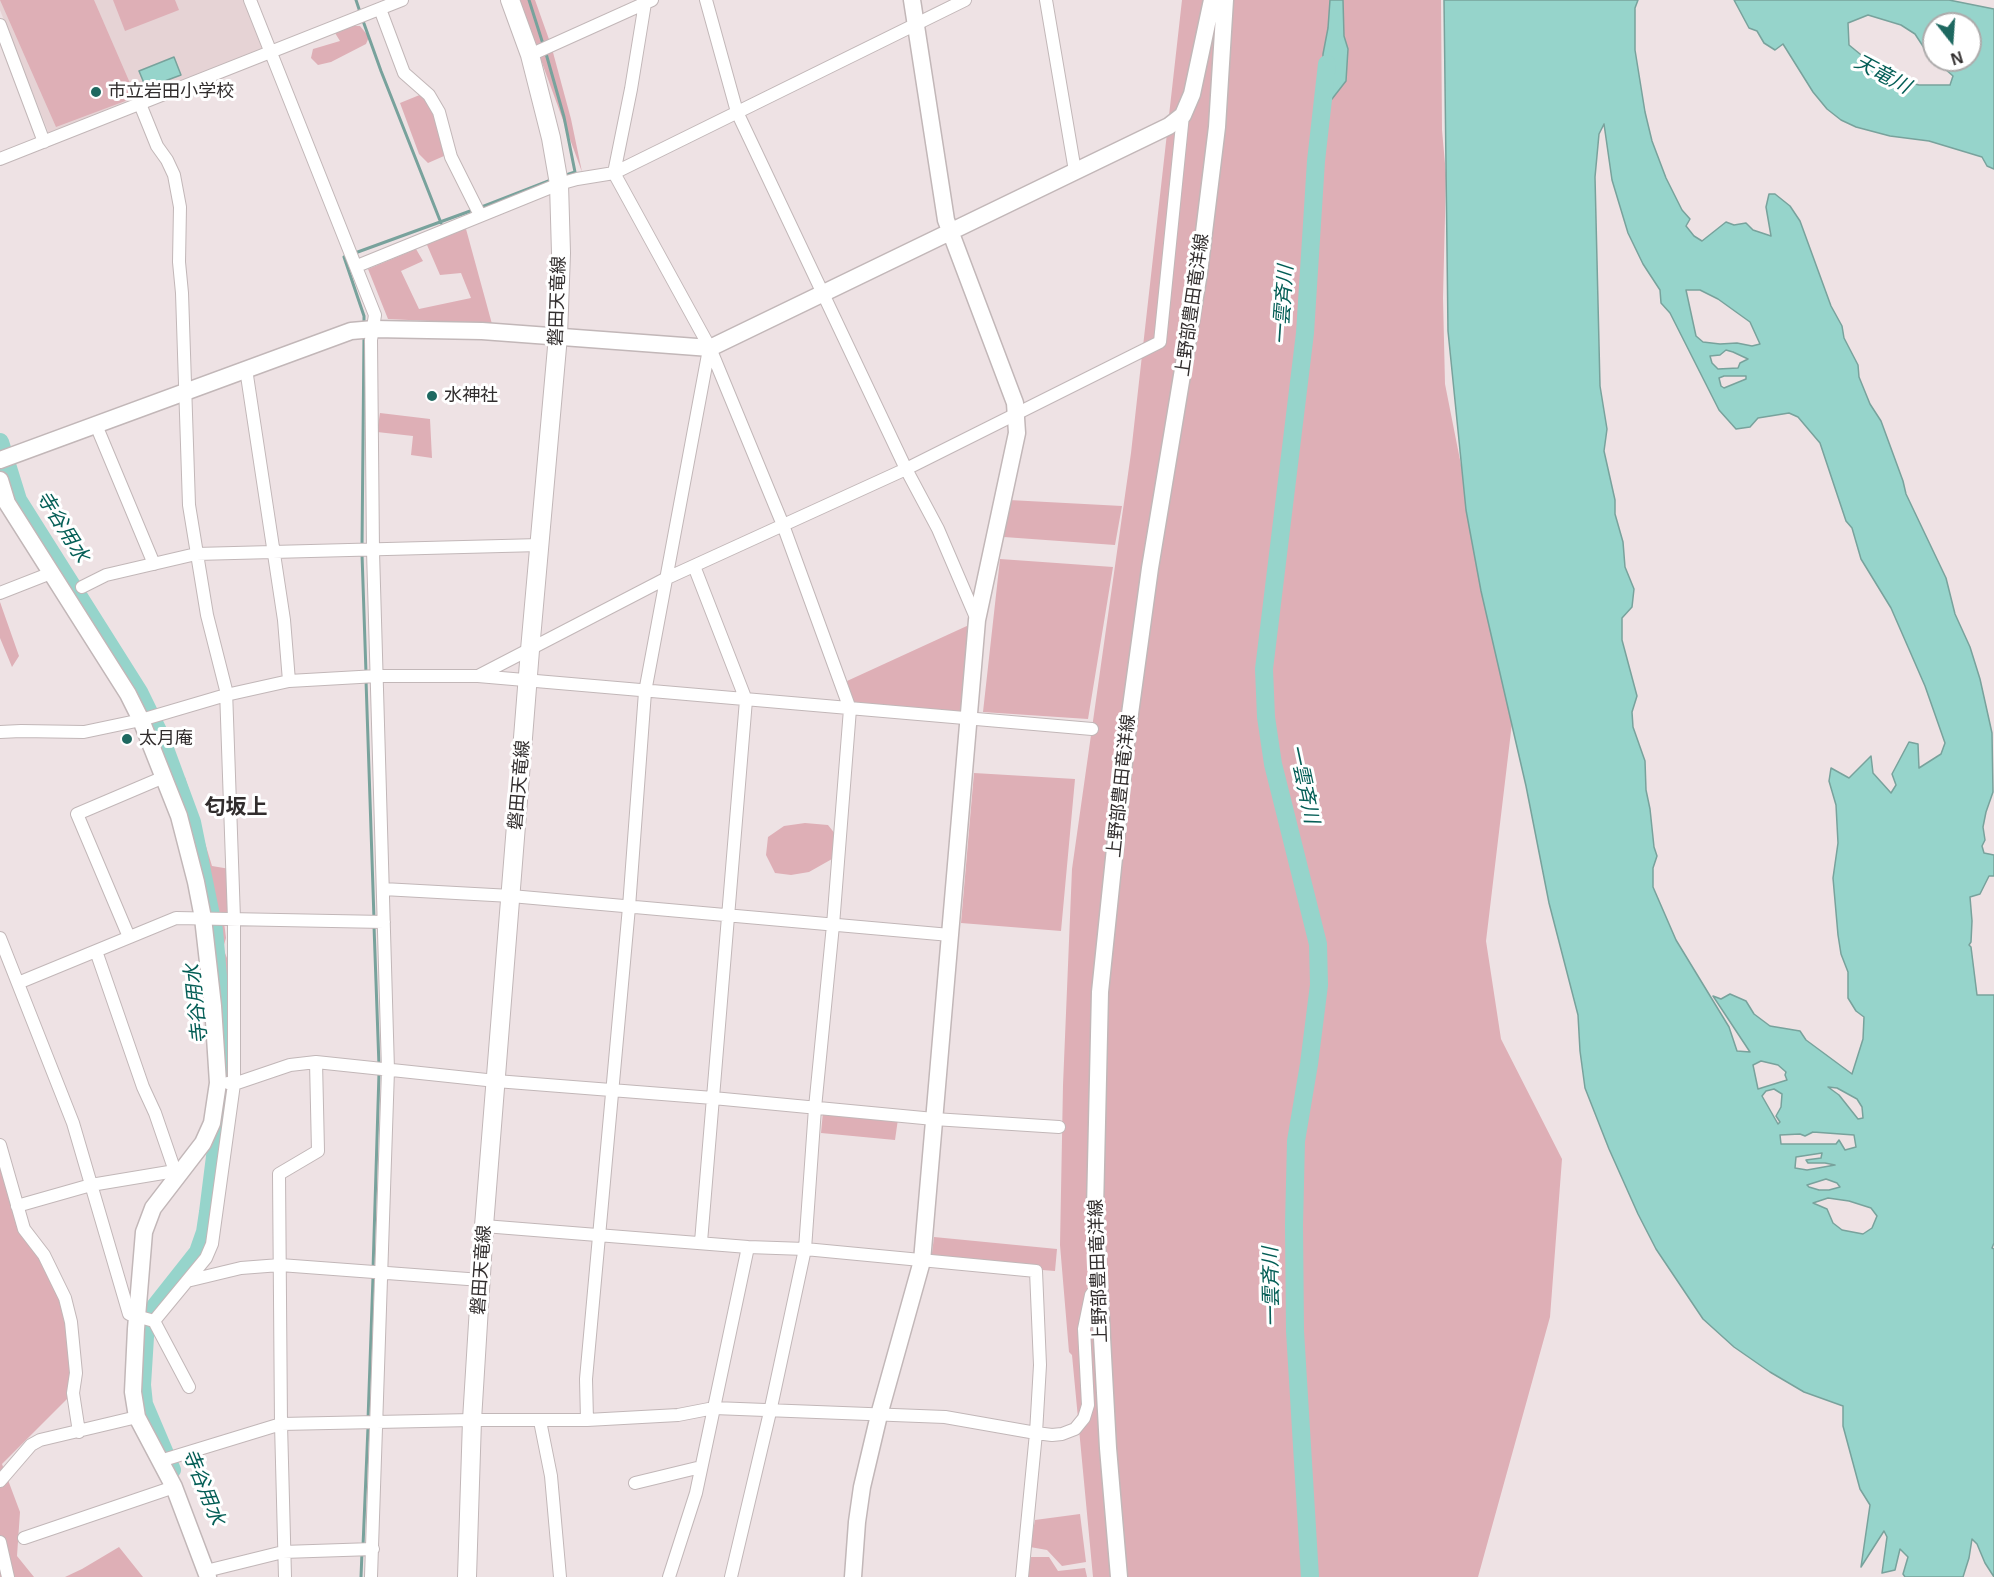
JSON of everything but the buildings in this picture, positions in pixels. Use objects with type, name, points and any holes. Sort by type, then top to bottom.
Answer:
[{"type":"main road","name":"磐田天竜線","points":[[467,1577],[472,1420],[484,1226],[530,651],[558,336],[561,253],[560,184],[548,120],[530,55],[510,0]]},
{"type":"street","points":[[250,0],[375,315],[371,340],[373,550],[388,1070],[371,1577]]},
{"type":"street","points":[[0,159],[402,0]]},
{"type":"street","points":[[706,0],[737,112],[906,469],[945,544],[978,620]]},
{"type":"street","points":[[853,1577],[862,1487],[879,1415],[922,1261],[978,620],[1017,433],[1015,403],[946,220],[912,0]]},
{"type":"street","points":[[357,266],[560,184],[577,178],[614,173],[965,0]]},
{"type":"street","points":[[1046,0],[1075,171]]},
{"type":"street","points":[[478,676],[665,579],[906,469],[1160,342],[1183,115],[1192,94],[1212,0]]},
{"type":"street","name":"上野部豊田竜洋線","points":[[1119,1577],[1108,1448],[1095,1209],[1100,992],[1128,732],[1150,568],[1199,273],[1217,127],[1225,0]]},
{"type":"street","points":[[530,55],[648,2]]},
{"type":"street","points":[[648,2],[614,173],[710,348],[783,525],[850,709],[805,1249],[731,1577]]},
{"type":"street","points":[[380,9],[404,73],[429,95],[439,112],[451,157],[480,215]]},
{"type":"street","points":[[0,26],[44,142]]},
{"type":"street","points":[[140,104],[156,146],[174,174],[178,192],[189,505],[207,615],[226,695],[234,919],[226,1083],[212,1244],[206,1258],[154,1321]]},
{"type":"street","points":[[0,460],[351,332],[374,329],[482,331],[710,348],[1169,126],[1183,115]]},
{"type":"street","points":[[587,1420],[586,1379],[645,692],[710,348]]},
{"type":"street","points":[[246,369],[285,625],[289,681]]},
{"type":"street","points":[[96,425],[154,564]]},
{"type":"street","points":[[0,480],[8,503],[128,694],[141,720],[187,843],[203,918],[213,1006],[226,1083],[203,1143],[176,1174],[153,1208],[144,1232],[133,1392],[137,1417],[174,1487],[207,1574],[284,1552],[373,1549]]},
{"type":"street","points":[[82,587],[106,575],[196,554],[540,545]]},
{"type":"street","points":[[694,566],[746,700],[701,1242]]},
{"type":"street","points":[[0,593],[51,573]]},
{"type":"street","points":[[0,732],[21,730],[84,732],[141,720],[226,695],[289,681],[377,676],[478,676],[1092,729]]},
{"type":"street","points":[[129,937],[77,814],[164,777]]},
{"type":"street","points":[[383,889],[511,896],[950,935]]},
{"type":"street","points":[[18,983],[176,918],[384,922]]},
{"type":"street","points":[[0,938],[70,1116],[129,1314],[154,1321],[189,1388]]},
{"type":"street","points":[[96,951],[176,1174]]},
{"type":"street","points":[[226,1083],[290,1065],[316,1062],[496,1081],[713,1098],[934,1119],[1059,1127]]},
{"type":"street","points":[[285,1577],[279,1174],[318,1151],[316,1062]]},
{"type":"street","points":[[0,1145],[24,1228],[44,1255],[65,1298],[72,1333],[76,1373],[73,1393],[80,1432]]},
{"type":"street","points":[[17,1206],[91,1185],[176,1174]]},
{"type":"street","points":[[484,1226],[748,1247],[805,1249],[1036,1271],[1040,1365],[1022,1577]]},
{"type":"street","points":[[669,1577],[696,1493],[748,1247]]},
{"type":"street","points":[[187,1281],[241,1268],[280,1264],[481,1280]]},
{"type":"street","points":[[159,1461],[281,1424],[587,1420],[678,1414],[714,1408],[770,1412],[945,1417],[1036,1433],[1062,1434],[1075,1428],[1084,1418],[1088,1405],[1084,1329],[1091,1295],[1098,1286]]},
{"type":"street","points":[[0,1481],[31,1445],[40,1440],[137,1417]]},
{"type":"street","points":[[540,1421],[551,1476],[560,1577]]},
{"type":"street","points":[[635,1483],[702,1467]]},
{"type":"street","points":[[24,1538],[174,1487]]},
{"type":"street","points":[[0,1542],[8,1577]]},
{"type":"shaded area","name":"市立岩田小学校","points":[[0,0],[246,0],[267,51],[49,134],[0,10]]},
{"type":"shaded area","points":[[0,0],[94,0],[136,97],[56,127]]},
{"type":"shaded area","points":[[113,0],[175,0],[179,10],[125,31]]},
{"type":"shaded area","points":[[519,0],[535,0],[551,45],[571,119],[582,172]]},
{"type":"shaded area","points":[[1182,0],[1441,0],[1442,130],[1446,175],[1443,298],[1445,384],[1512,723],[1486,941],[1501,1039],[1562,1159],[1550,1317],[1478,1577],[1093,1577],[1060,1245],[1063,1085],[1072,869],[1131,453]]},
{"type":"shaded area","points":[[352,26],[360,26],[369,37],[366,44],[331,62],[318,65],[311,58],[313,49],[340,41],[335,33]]},
{"type":"shaded area","points":[[422,94],[433,101],[445,146],[444,156],[428,163],[419,154],[400,103]]},
{"type":"shaded area","points":[[466,229],[492,324],[388,319],[368,269],[416,249],[423,261],[401,271],[419,309],[471,298],[461,273],[440,275],[424,238]]},
{"type":"shaded area","points":[[380,413],[430,419],[432,458],[411,455],[413,436],[377,432]]},
{"type":"shaded area","points":[[1009,500],[1122,506],[1115,545],[1004,537]]},
{"type":"shaded area","points":[[1000,559],[1113,567],[1088,719],[983,712]]},
{"type":"shaded area","points":[[0,602],[19,656],[12,667],[0,638]]},
{"type":"shaded area","points":[[969,625],[962,712],[853,702],[847,681]]},
{"type":"shaded area","points":[[974,773],[1075,779],[1061,931],[961,923]]},
{"type":"shaded area","points":[[185,777],[212,866],[230,869],[232,919],[224,922],[226,938],[223,948],[229,975],[224,985],[224,1004],[230,1027],[223,1030],[208,923],[173,782]]},
{"type":"shaded area","points":[[805,823],[828,825],[836,835],[832,859],[809,872],[791,875],[775,873],[766,855],[768,837],[784,826]]},
{"type":"shaded area","points":[[823,1112],[898,1119],[895,1140],[821,1133]]},
{"type":"shaded area","points":[[0,1167],[60,1287],[73,1344],[67,1399],[2,1464],[20,1512],[17,1556],[34,1577],[0,1577]]},
{"type":"shaded area","points":[[934,1237],[1057,1249],[1055,1271],[931,1261]]},
{"type":"shaded area","points":[[1080,1514],[1086,1562],[1062,1566],[1047,1550],[1030,1547],[1035,1520]]},
{"type":"shaded area","points":[[119,1547],[143,1577],[65,1577],[82,1569]]},
{"type":"shaded area","points":[[1031,1557],[1049,1557],[1058,1571],[1085,1568],[1087,1577],[1025,1577]]},
{"type":"water","points":[[1330,0],[1343,0],[1344,36],[1348,49],[1346,81],[1332,99],[1327,96],[1323,78],[1323,54]]},
{"type":"water","points":[[1444,0],[1638,0],[1635,8],[1635,50],[1645,112],[1652,141],[1666,178],[1682,210],[1690,219],[1686,226],[1694,236],[1702,241],[1726,222],[1734,225],[1746,223],[1753,230],[1771,236],[1766,207],[1769,194],[1775,194],[1790,206],[1800,221],[1831,306],[1858,365],[1859,377],[1870,404],[1881,421],[1906,494],[1946,578],[1955,614],[1970,647],[1980,679],[1992,733],[1993,792],[1986,812],[1983,827],[1985,840],[1982,846],[1984,853],[1994,855],[1994,876],[1989,876],[1980,894],[1970,897],[1972,921],[1969,945],[1977,995],[1994,995],[1994,1243],[1992,1248],[1994,1249],[1994,1577],[1977,1544],[1972,1539],[1963,1577],[1905,1577],[1903,1574],[1908,1557],[1900,1549],[1895,1570],[1882,1573],[1887,1537],[1884,1531],[1861,1567],[1870,1505],[1860,1489],[1843,1426],[1843,1406],[1804,1392],[1770,1372],[1734,1347],[1703,1319],[1656,1249],[1609,1149],[1585,1088],[1578,1015],[1549,903],[1526,786],[1481,591],[1466,510],[1448,331]],"holes":[[[1604,124],[1612,180],[1628,233],[1643,264],[1660,290],[1661,303],[1670,313],[1719,410],[1736,429],[1750,427],[1758,418],[1789,413],[1798,417],[1820,443],[1846,521],[1852,528],[1861,559],[1891,608],[1925,686],[1945,743],[1941,754],[1919,768],[1918,744],[1909,742],[1892,774],[1896,785],[1891,793],[1873,773],[1871,756],[1849,778],[1831,768],[1829,781],[1836,805],[1838,843],[1833,878],[1838,935],[1841,954],[1848,972],[1848,998],[1856,1011],[1864,1017],[1863,1039],[1852,1074],[1806,1040],[1800,1031],[1770,1026],[1754,1014],[1746,1001],[1730,994],[1721,999],[1713,996],[1750,1052],[1737,1051],[1729,1027],[1676,940],[1653,887],[1653,868],[1657,856],[1646,790],[1645,761],[1633,727],[1632,712],[1637,696],[1622,640],[1622,618],[1632,607],[1634,589],[1625,567],[1623,542],[1615,514],[1615,500],[1604,451],[1607,429],[1600,386],[1595,177],[1599,134]],[[1686,290],[1700,290],[1718,299],[1750,322],[1760,344],[1752,346],[1703,342],[1696,336]],[[1726,350],[1748,359],[1740,363],[1738,368],[1718,369],[1712,363],[1710,356],[1720,355]],[[1746,376],[1746,379],[1724,388],[1719,378]],[[1761,1061],[1778,1065],[1786,1072],[1787,1080],[1758,1089],[1753,1065]],[[1828,1087],[1837,1088],[1857,1099],[1862,1107],[1863,1118],[1858,1119],[1839,1095]],[[1774,1089],[1782,1094],[1781,1107],[1776,1116],[1780,1122],[1778,1124],[1762,1096],[1766,1091]],[[1813,1132],[1854,1135],[1856,1147],[1845,1150],[1839,1140],[1836,1144],[1781,1144],[1780,1135],[1805,1136]],[[1822,1153],[1821,1158],[1806,1160],[1808,1163],[1835,1165],[1807,1170],[1795,1168],[1796,1157]],[[1826,1179],[1837,1183],[1840,1187],[1819,1190],[1807,1185]],[[1828,1198],[1849,1201],[1871,1208],[1877,1216],[1872,1228],[1863,1234],[1842,1230],[1833,1223],[1827,1209],[1813,1203]]]},
{"type":"water","name":"天竜川","points":[[1734,0],[1949,0],[1994,9],[1994,169],[1987,166],[1982,157],[1929,141],[1890,136],[1856,127],[1841,120],[1827,109],[1813,92],[1783,44],[1775,50],[1764,43],[1757,31],[1749,28]],"holes":[[[1922,12],[1982,12],[1982,72],[1948,72],[1953,76],[1950,85],[1919,85],[1895,79],[1849,45],[1848,23],[1868,15],[1901,25],[1915,34],[1922,45]]]},
{"type":"water","points":[[174,57],[181,75],[146,88],[139,71]]},
{"type":"waterway","points":[[356,0],[360,12]]},
{"type":"waterway","points":[[529,0],[543,44]]},
{"type":"waterway","points":[[362,18],[441,223]]},
{"type":"waterway","points":[[545,50],[564,117],[575,172],[563,176]]},
{"type":"waterway","name":"一雲斉川","points":[[1310,1577],[1295,1331],[1294,1225],[1296,1141],[1319,985],[1318,944],[1273,764],[1266,717],[1264,669],[1305,333],[1316,161],[1327,64]]},
{"type":"waterway","points":[[479,208],[551,180]]},
{"type":"waterway","points":[[355,253],[473,210]]},
{"type":"waterway","points":[[349,255],[344,257],[364,316],[364,325]]},
{"type":"waterway","points":[[362,547],[364,335]]},
{"type":"waterway","name":"寺谷用水","points":[[0,442],[18,500],[139,692],[160,735],[192,822],[214,930],[226,1069],[205,1232],[198,1252],[149,1314],[145,1337],[142,1385],[144,1404],[172,1470]]},
{"type":"waterway","points":[[362,554],[366,673]]},
{"type":"waterway","points":[[366,680],[374,919]]},
{"type":"waterway","points":[[374,926],[379,1066]]},
{"type":"waterway","points":[[373,1270],[379,1073]]},
{"type":"waterway","points":[[368,1420],[373,1277]]},
{"type":"waterway","points":[[363,1546],[368,1427]]},
{"type":"waterway","points":[[361,1577],[362,1552]]},
{"type":"place","name":"市立岩田小学校","points":[[96,92]]},
{"type":"place","name":"水神社","points":[[432,396]]},
{"type":"place","name":"太月庵","points":[[127,739]]},
{"type":"district","name":"匂坂上","points":[[236,808]]}]
